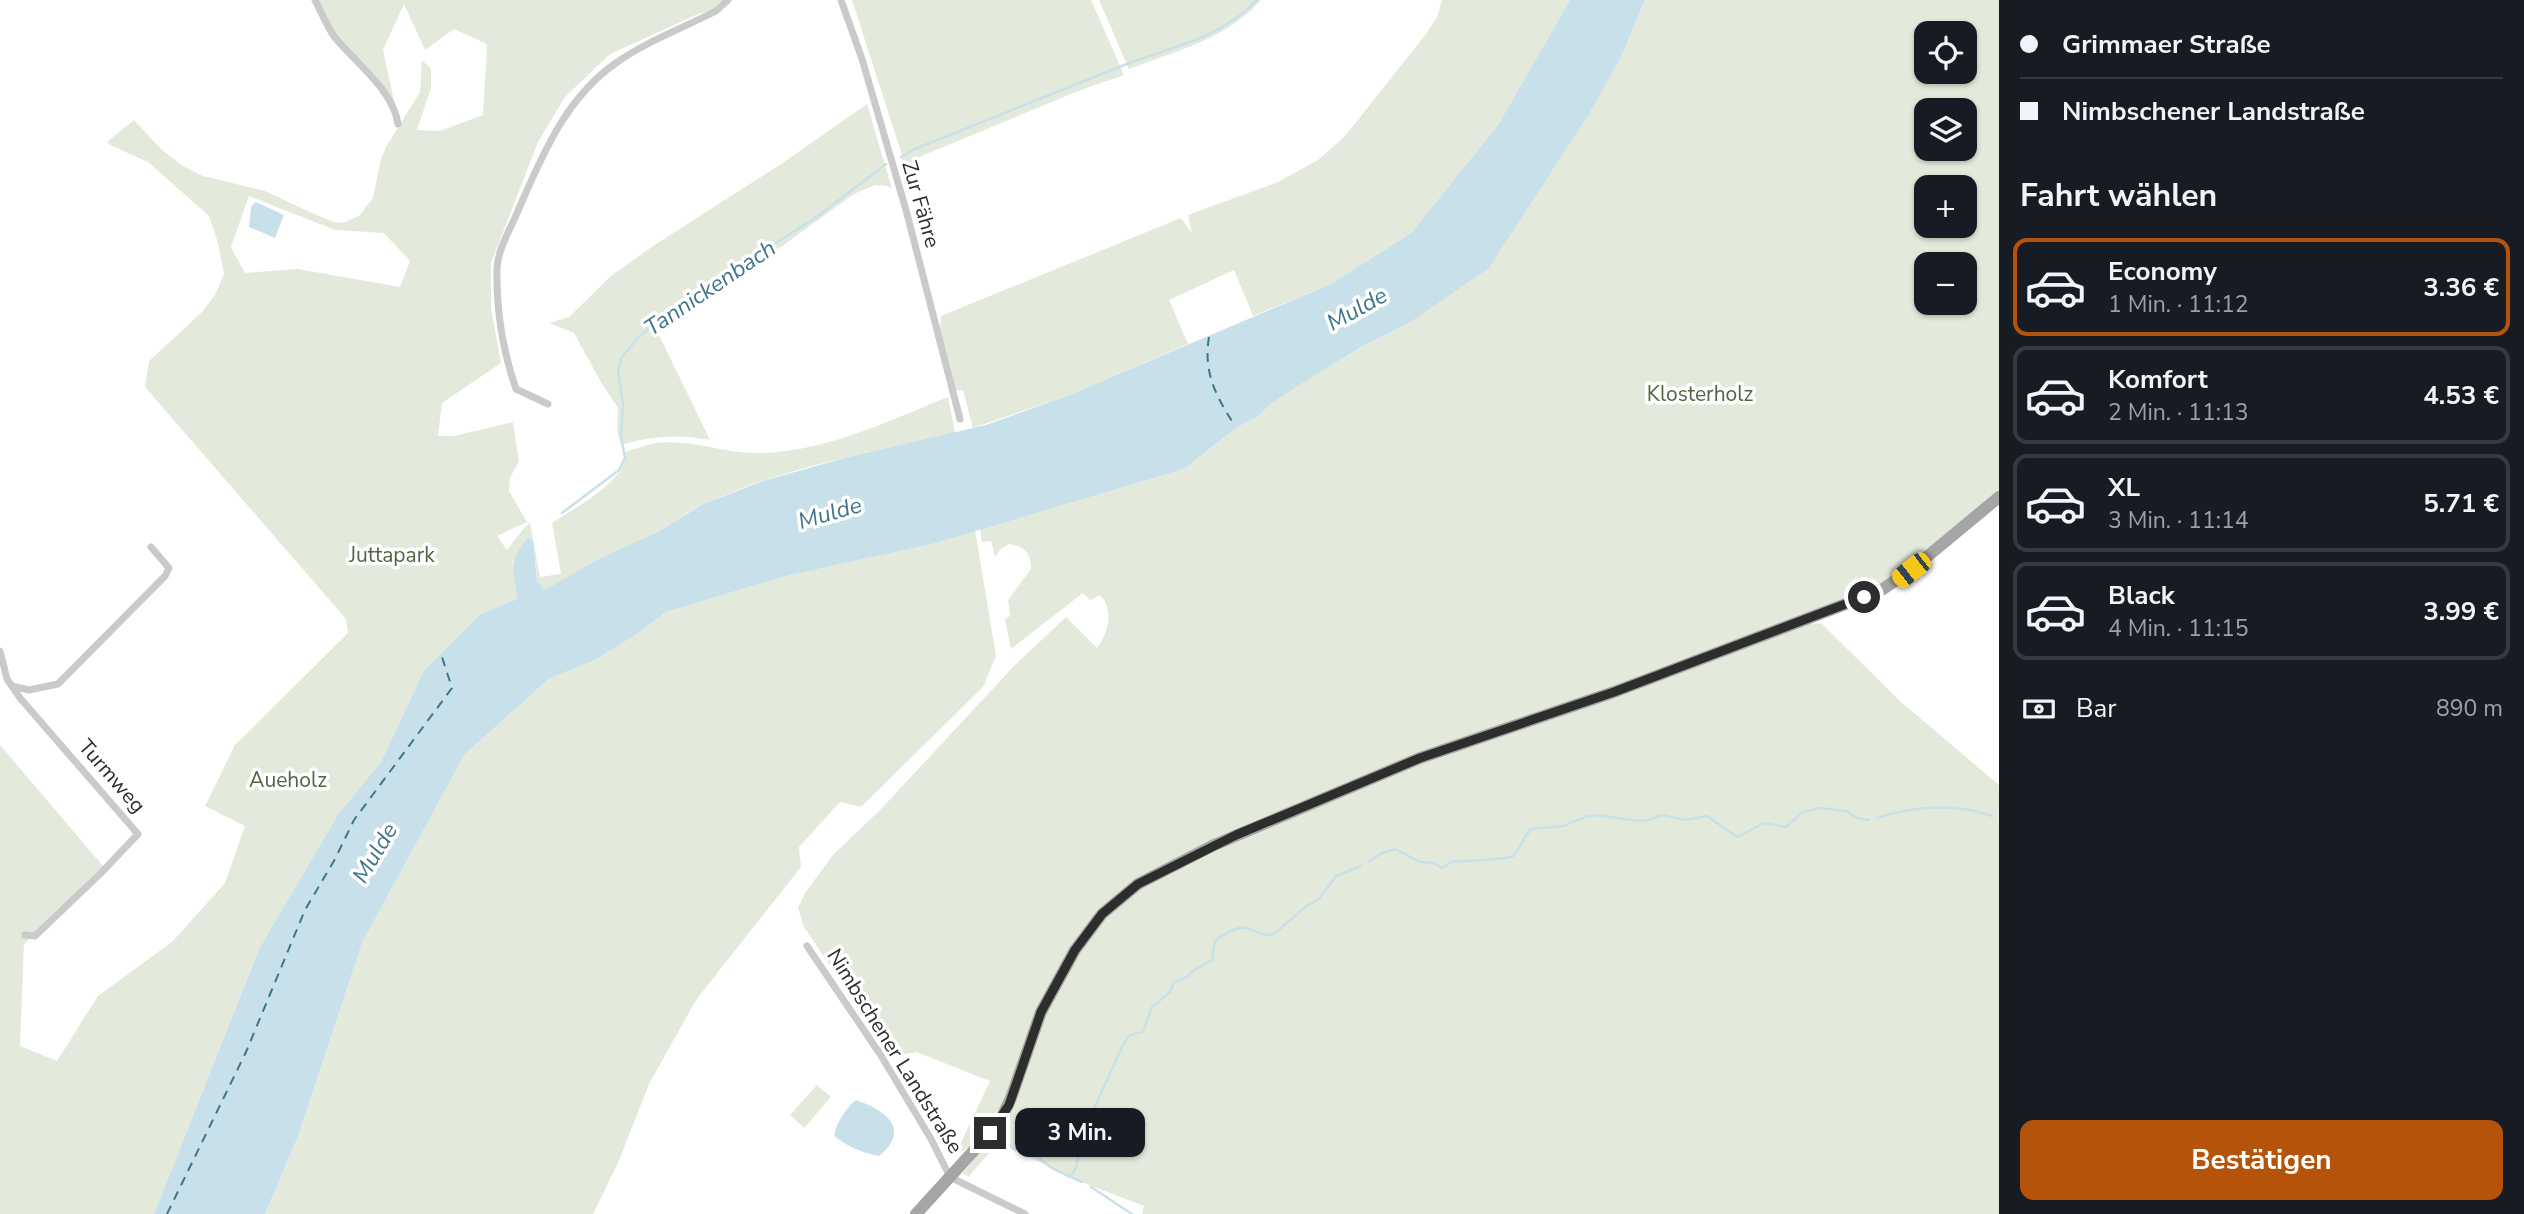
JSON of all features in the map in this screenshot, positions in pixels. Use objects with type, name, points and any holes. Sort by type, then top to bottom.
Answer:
[{"type":"main road","name":"Nimbschener Landstraße","points":[[916,1214],[999,1123],[1009,1105],[1041,1012],[1075,950],[1102,914],[1121,896],[1148,878],[1258,826],[1420,758],[1614,692],[1880,591],[1911,570],[1999,497]]},
{"type":"street","points":[[315,0],[335,37],[364,67],[396,110],[398,124]]},
{"type":"street","points":[[548,404],[516,389],[504,347],[498,290],[497,266],[500,252],[534,175],[561,122],[596,79],[617,62],[716,11],[729,0]]},
{"type":"street","name":"Zur Fähre","points":[[841,0],[862,59],[906,210],[960,419]]},
{"type":"street","points":[[11,686],[29,690],[42,689],[58,684],[71,672],[165,576],[169,568],[151,547]]},
{"type":"street","name":"Turmweg","points":[[0,651],[11,686],[138,834],[35,936],[25,935]]},
{"type":"street","name":"Nimbschener Landstraße","points":[[807,946],[860,1021],[932,1139],[950,1177]]},
{"type":"street","points":[[950,1177],[1025,1214]]},
{"type":"green space","points":[[315,0],[728,0],[715,9],[610,54],[565,97],[538,142],[491,263],[491,308],[501,363],[442,403],[438,436],[454,436],[513,422],[519,461],[510,478],[509,491],[527,522],[497,536],[507,550],[530,523],[540,577],[561,574],[552,523],[610,483],[619,473],[625,452],[668,442],[753,453],[803,448],[853,435],[948,397],[955,433],[827,462],[734,491],[698,507],[664,528],[545,590],[537,582],[536,564],[513,561],[517,599],[480,614],[424,670],[381,762],[339,813],[260,947],[154,1214],[0,1214],[0,745],[103,866],[24,944],[20,1046],[57,1061],[98,996],[173,941],[225,883],[245,826],[205,806],[235,745],[348,633],[346,619],[145,387],[149,361],[202,312],[215,295],[224,274],[209,216],[148,162],[107,142],[134,120],[162,150],[183,166],[203,176],[265,191],[334,222],[343,223],[359,216],[373,198],[386,147],[420,92],[422,60],[431,69],[431,88],[417,130],[440,131],[483,115],[487,44],[454,29],[425,50],[404,4],[383,50],[396,110],[335,37]],"holes":[[[249,196],[335,230],[384,233],[410,261],[400,287],[298,269],[245,273],[231,247]]]},
{"type":"green space","points":[[852,0],[1091,0],[1124,75],[1078,91],[903,166],[901,152]]},
{"type":"green space","points":[[1099,0],[1261,0],[1233,25],[1217,34],[1129,69]]},
{"type":"green space","points":[[1442,0],[1570,0],[1498,125],[1411,233],[1331,284],[1253,316],[1234,270],[1169,300],[1188,344],[1069,395],[973,428],[963,390],[952,391],[939,342],[941,316],[1181,218],[1192,233],[1188,215],[1278,182],[1318,160],[1345,136],[1426,34],[1437,17]]},
{"type":"green space","name":"Klosterholz","points":[[1645,0],[1999,0],[1999,491],[1908,566],[1878,587],[1213,842],[1089,923],[1002,1109],[978,1141],[963,1151],[957,1151],[990,1081],[916,1052],[892,1057],[851,991],[804,927],[798,908],[805,893],[833,855],[882,808],[1014,666],[1066,617],[1097,648],[1104,636],[1109,615],[1105,601],[1100,595],[1090,600],[1083,593],[1011,649],[1005,619],[1010,616],[1008,600],[1031,569],[1030,559],[1023,549],[1009,544],[995,557],[991,541],[982,542],[980,529],[1184,469],[1236,428],[1257,417],[1298,386],[1361,347],[1409,323],[1622,55]]},
{"type":"green space","points":[[867,104],[892,189],[875,185],[854,194],[745,273],[678,315],[658,333],[710,440],[665,437],[621,445],[617,431],[618,408],[574,333],[549,323],[569,317],[611,276]]},
{"type":"green space","points":[[975,530],[996,656],[983,687],[861,807],[840,802],[799,847],[801,867],[696,1000],[649,1084],[618,1163],[593,1214],[265,1214],[299,1134],[362,943],[465,754],[550,678],[591,662],[636,635],[666,612],[782,577],[932,544]]},
{"type":"green space","points":[[1821,623],[1900,701],[1999,785],[1999,1214],[1142,1214],[1144,1206],[1076,1180],[999,1142],[968,1177],[963,1173],[993,1136],[1046,1014],[1068,971],[1096,928],[1134,892],[1192,860],[1380,778],[1801,625]]},
{"type":"green space","points":[[817,1085],[831,1097],[804,1128],[790,1115]]},
{"type":"water","name":"Mulde","points":[[1570,0],[1645,0],[1622,55],[1590,112],[1489,268],[1409,323],[1361,347],[1298,386],[1257,417],[1236,428],[1184,469],[932,544],[782,577],[666,612],[636,635],[591,662],[550,678],[465,754],[362,943],[299,1134],[265,1214],[154,1214],[260,947],[339,813],[381,762],[424,670],[480,614],[517,599],[514,560],[528,538],[533,541],[537,581],[545,590],[597,560],[659,531],[703,504],[763,481],[848,457],[986,425],[1069,395],[1331,284],[1411,233],[1498,125]]},
{"type":"water","points":[[256,202],[284,215],[275,238],[249,227],[251,207]]},
{"type":"water","points":[[856,1100],[885,1115],[894,1129],[889,1146],[879,1156],[855,1149],[834,1136],[842,1116]]},
{"type":"waterway","name":"Tannickenbach","points":[[901,157],[1119,67],[1192,41],[1227,24],[1257,0]]},
{"type":"waterway","name":"Tannickenbach","points":[[562,513],[619,470],[625,458],[621,436],[623,405],[618,370],[622,357],[638,338],[664,315],[818,216],[886,164]]},
{"type":"waterway","points":[[1368,862],[1395,849],[1420,862],[1433,863],[1442,868],[1453,861],[1510,857],[1516,853],[1531,829],[1563,826],[1598,815],[1638,821],[1661,815],[1686,820],[1707,816],[1737,837],[1764,823],[1786,827],[1801,813],[1820,808],[1846,811],[1857,818],[1869,820]]},
{"type":"waterway","points":[[1877,818],[1934,808],[1964,809],[1992,816]]},
{"type":"waterway","points":[[1069,1177],[1075,1170],[1089,1120],[1125,1041],[1130,1035],[1143,1032],[1152,1007],[1170,992],[1174,982],[1187,977],[1212,960],[1214,944],[1220,936],[1238,928],[1273,935],[1305,907],[1319,899],[1336,876],[1361,866]]},
{"type":"waterway","points":[[998,1141],[1016,1150],[1024,1148],[1035,1151],[1050,1166],[1082,1182]]},
{"type":"waterway","points":[[1091,1187],[1132,1214]]},
{"type":"ferry route","points":[[1209,337],[1208,362],[1213,384],[1235,426]]},
{"type":"ferry route","points":[[167,1214],[246,1052],[305,910],[354,820],[452,688],[442,657],[438,654]]},
{"type":"route","points":[[990,1133],[1009,1105],[1041,1012],[1064,968],[1092,925],[1121,896],[1138,884],[1236,835],[1420,758],[1614,692],[1864,597]]},
{"type":"park label","name":"Juttapark","points":[[392,555]]},
{"type":"park label","name":"Aueholz","points":[[288,780]]}]
